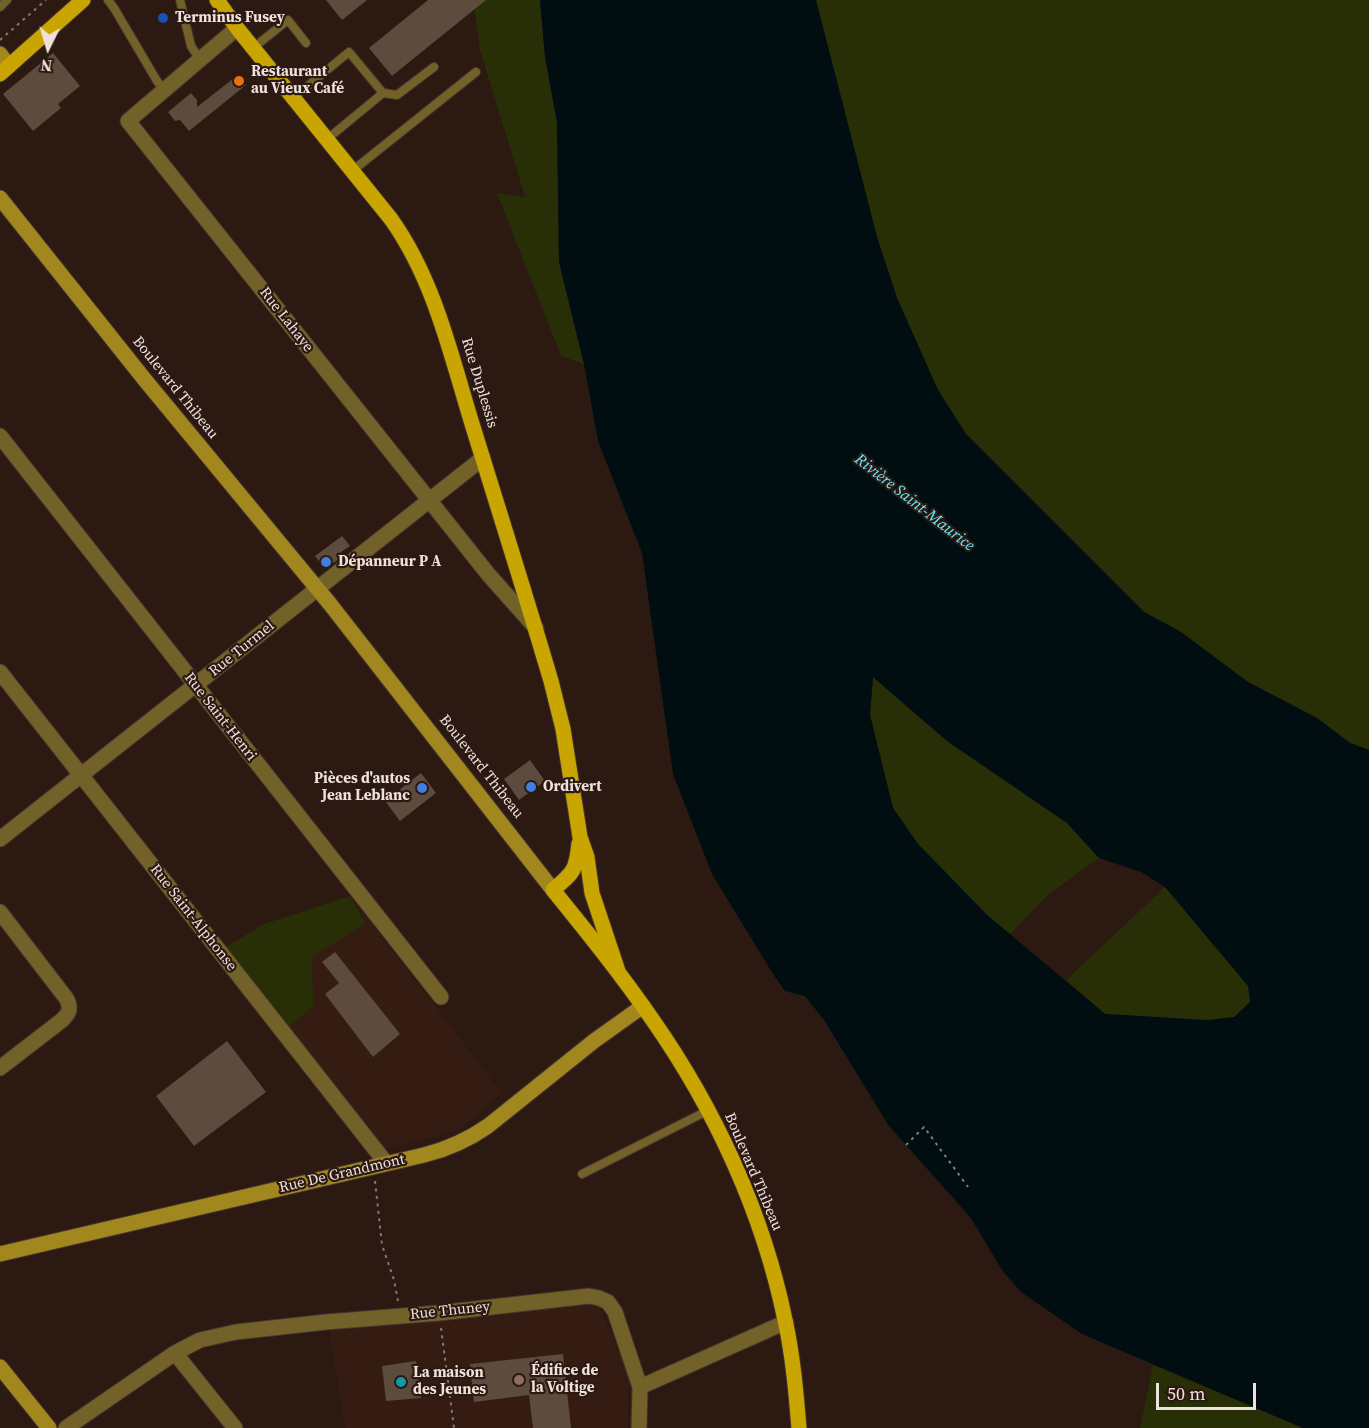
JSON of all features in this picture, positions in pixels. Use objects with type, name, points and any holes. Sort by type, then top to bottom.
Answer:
[{"type":"main road","points":[[3,65],[83,0]]},
{"type":"main road","name":"Rue Duplessis","points":[[217,0],[398,229],[423,275],[447,341],[536,628],[563,729],[580,837],[594,902],[618,971]]},
{"type":"main road","name":"Rue Duplessis","points":[[553,890],[569,877],[574,869],[580,837]]},
{"type":"main road","name":"Boulevard Thibeau","points":[[553,890],[618,971],[674,1052],[708,1111],[729,1155],[755,1215],[786,1322],[800,1428]]},
{"type":"street","name":"Rue Lahaye","points":[[237,28],[128,121],[488,574],[536,628]]},
{"type":"street","name":"Boulevard Thibeau","points":[[0,198],[152,390],[316,589],[553,890]]},
{"type":"street","name":"Rue Saint-Henri","points":[[0,436],[441,997]]},
{"type":"street","name":"Rue Turmel","points":[[0,839],[483,458]]},
{"type":"street","name":"Rue Saint-Alphonse","points":[[0,672],[380,1164]]},
{"type":"street","points":[[0,912],[70,1006],[70,1010],[61,1021],[0,1068]]},
{"type":"street","name":"Rue De Grandmont","points":[[0,1254],[438,1151],[455,1145],[478,1133],[594,1041],[643,1006]]},
{"type":"street","name":"Rue Thuney","points":[[66,1428],[175,1353],[200,1340],[228,1333],[439,1313],[583,1296],[608,1302],[615,1312],[640,1387],[639,1428]]},
{"type":"street","points":[[640,1387],[786,1322]]},
{"type":"street","points":[[175,1353],[234,1428]]},
{"type":"street","points":[[0,1367],[49,1428]]},
{"type":"lane","points":[[0,7],[7,0]]},
{"type":"lane","points":[[108,0],[164,90]]},
{"type":"lane","points":[[180,0],[191,46],[200,60]]},
{"type":"lane","points":[[253,48],[288,20],[306,42]]},
{"type":"lane","points":[[293,98],[349,52],[382,93]]},
{"type":"lane","points":[[326,140],[382,93],[397,94],[434,67]]},
{"type":"lane","points":[[352,171],[476,72]]},
{"type":"lane","points":[[582,1174],[708,1111]]},
{"type":"path","points":[[0,40],[46,0]]},
{"type":"path","points":[[906,1145],[924,1127],[968,1187]]},
{"type":"path","points":[[380,1164],[382,1245],[394,1280],[400,1316]]},
{"type":"path","points":[[439,1313],[454,1428]]},
{"type":"shaded area","points":[[350,896],[502,1093],[462,1128],[384,1149],[244,970]]},
{"type":"shaded area","points":[[573,1294],[599,1306],[629,1374],[628,1428],[345,1428],[327,1316]]},
{"type":"green space","points":[[473,0],[540,0],[545,57],[557,122],[559,262],[584,364],[561,356],[497,193],[525,197],[480,50]]},
{"type":"green space","points":[[816,0],[1369,0],[1369,750],[1350,743],[1317,718],[1248,682],[1181,632],[1144,612],[966,434],[938,390],[897,298],[877,237]]},
{"type":"green space","points":[[873,677],[947,741],[1067,823],[1099,858],[1049,894],[1010,934],[988,916],[918,844],[893,808],[870,715]]},
{"type":"green space","points":[[1165,887],[1217,949],[1369,960],[1369,1214],[1168,1018],[1105,1014],[1066,980]]},
{"type":"green space","points":[[350,896],[365,924],[313,956],[314,1006],[288,1027],[226,947],[264,924]]},
{"type":"green space","points":[[1153,1365],[1303,1428],[1140,1428]]},
{"type":"water","name":"Rivière Saint-Maurice","points":[[540,0],[816,0],[877,237],[897,298],[938,390],[966,434],[1144,612],[1181,632],[1248,682],[1317,718],[1350,743],[1369,750],[1369,1428],[1303,1428],[1082,1334],[1021,1292],[1002,1270],[971,1218],[889,1126],[824,1020],[805,996],[785,991],[712,874],[673,774],[642,553],[598,441],[584,364],[559,262],[557,122],[545,57]],"holes":[[[873,677],[947,741],[1067,823],[1099,858],[1141,872],[1165,887],[1248,986],[1250,1002],[1234,1017],[1208,1020],[1105,1014],[988,916],[918,844],[893,808],[870,715]]]},
{"type":"building","points":[[326,0],[367,0],[342,20]]},
{"type":"building","points":[[428,0],[486,0],[392,76],[369,48]]},
{"type":"building","points":[[53,53],[80,86],[58,104],[61,108],[33,131],[3,94]]},
{"type":"building","points":[[238,75],[246,85],[189,131],[180,120],[175,121],[168,112],[191,93],[197,100],[197,107]]},
{"type":"building","points":[[342,536],[350,546],[341,552],[343,556],[325,569],[315,556]]},
{"type":"building","points":[[530,760],[545,781],[519,800],[504,779]]},
{"type":"building","points":[[421,773],[436,793],[400,821],[385,801]]},
{"type":"building","points":[[335,952],[400,1034],[373,1057],[325,994],[339,983],[322,962]]},
{"type":"building","points":[[227,1041],[266,1092],[194,1146],[156,1096]]},
{"type":"building","name":"Édifice de la Voltige","points":[[563,1354],[571,1428],[533,1428],[529,1395],[474,1402],[470,1364]]},
{"type":"building","name":"La maison des Jeunes","points":[[416,1361],[421,1398],[386,1401],[382,1366]]},
{"type":"place","name":"Terminus Fusey","points":[[163,18]]},
{"type":"place","name":"Restaurant au Vieux Café","points":[[239,81]]},
{"type":"place","name":"Dépanneur P A","points":[[326,562]]},
{"type":"place","name":"Ordivert","points":[[531,787]]},
{"type":"place","name":"Pièces d'autos Jean Leblanc","points":[[422,788]]},
{"type":"place","name":"Édifice de la Voltige","points":[[519,1380]]},
{"type":"place","name":"La maison des Jeunes","points":[[401,1382]]}]
